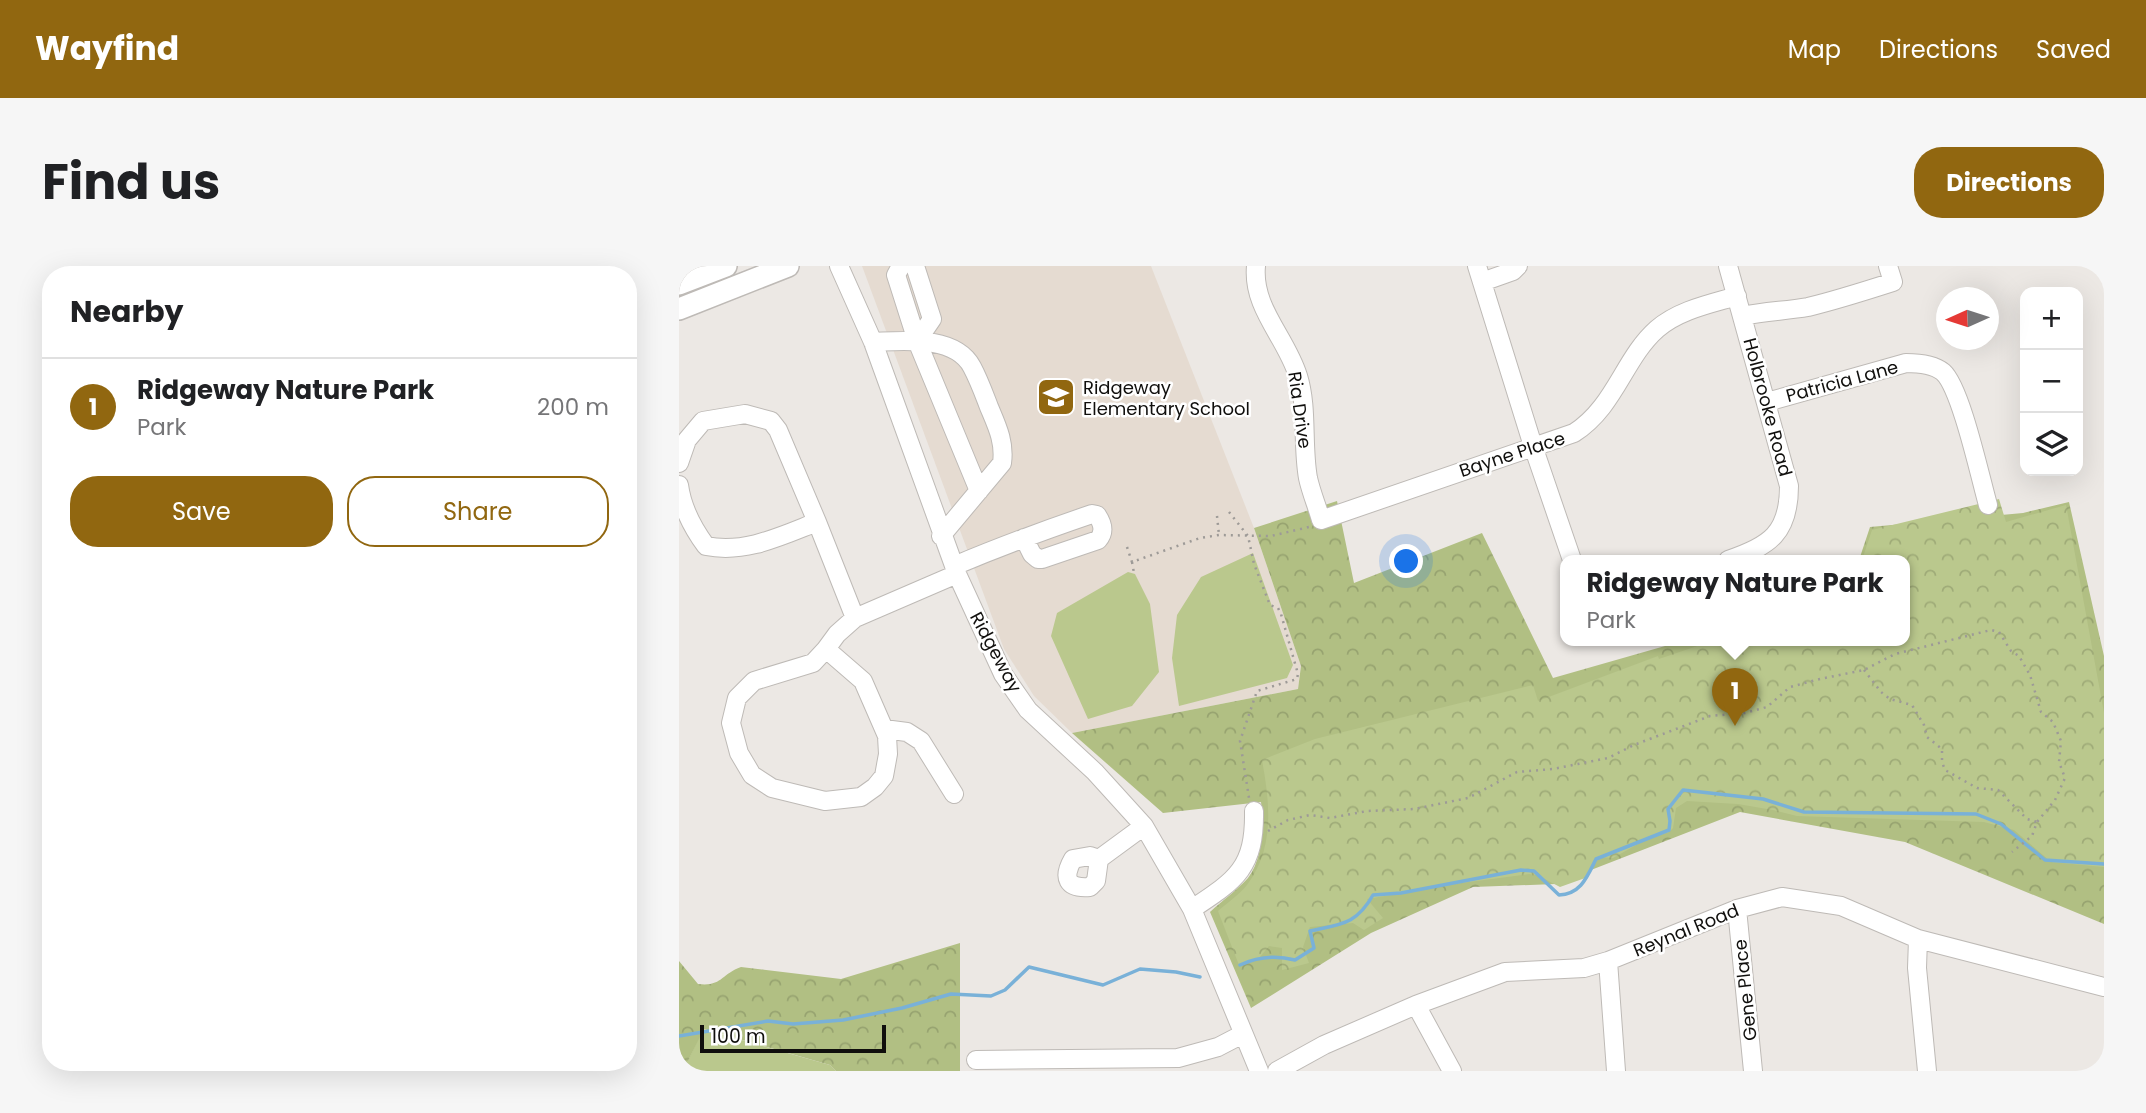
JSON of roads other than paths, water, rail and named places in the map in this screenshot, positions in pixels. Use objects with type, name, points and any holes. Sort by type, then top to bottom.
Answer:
[{"type":"main road","points":[[679,284],[726,266]]},
{"type":"main road","points":[[679,309],[788,266]]},
{"type":"street","name":"Ridgeway","points":[[839,266],[873,342],[941,536],[1003,674],[1028,710],[1095,772],[1144,826],[1192,909],[1259,1071]]},
{"type":"street","points":[[901,266],[896,275],[917,341],[979,491]]},
{"type":"street","points":[[915,266],[932,319],[917,341]]},
{"type":"street","name":"Ria Drive","points":[[1256,266],[1255,288],[1259,299],[1292,360],[1299,379],[1308,479],[1321,520]]},
{"type":"street","points":[[1518,266],[1504,275],[1479,274],[1570,555]]},
{"type":"street","name":"Holbrooke Road","points":[[1728,266],[1789,486],[1785,522],[1769,542],[1742,555]]},
{"type":"street","points":[[1743,316],[1763,311],[1806,307],[1891,274]]},
{"type":"street","name":"Bayne Place","points":[[1321,520],[1574,433],[1599,412],[1657,329],[1689,311],[1737,296]]},
{"type":"street","points":[[873,342],[931,341],[955,352],[971,364],[1001,435],[1004,452],[1002,463],[941,536]]},
{"type":"street","name":"Patricia Lane","points":[[1767,402],[1906,363],[1924,364],[1940,369],[1955,388],[1988,505]]},
{"type":"street","points":[[679,463],[687,440],[703,421],[745,414],[771,421],[778,430],[855,618]]},
{"type":"street","points":[[679,485],[692,527],[706,546],[732,548],[767,542],[817,522]]},
{"type":"street","points":[[826,649],[863,681],[887,736],[888,754],[884,776],[861,797],[825,801],[772,788],[753,775],[739,753],[731,723],[737,698],[754,681],[813,663],[837,634],[855,618],[1024,538]]},
{"type":"street","points":[[884,729],[907,732],[921,741],[954,794]]},
{"type":"street","points":[[1192,909],[1228,885],[1242,870],[1255,829],[1254,811]]},
{"type":"street","points":[[1099,859],[1144,826]]},
{"type":"street","name":"Reynal Road","points":[[1277,1071],[1324,1045],[1416,1005],[1505,972],[1584,968],[1608,961],[1737,909],[1781,897],[1841,906],[1918,939],[2104,987]]},
{"type":"street","name":"Gene Place","points":[[1737,909],[1753,1071]]},
{"type":"street","points":[[1918,939],[1917,968],[1927,1071]]},
{"type":"street","points":[[1608,961],[1616,1071]]},
{"type":"street","points":[[1416,1005],[1452,1071]]},
{"type":"street","points":[[976,1060],[1178,1058],[1218,1047],[1243,1034]]},
{"type":"waterway","points":[[1240,965],[1268,957],[1295,960],[1314,948],[1310,931],[1347,922],[1367,905],[1373,895],[1401,893],[1521,870],[1534,871],[1559,895],[1567,894],[1578,888],[1596,859],[1669,830],[1668,809],[1683,790],[1763,799],[1804,812],[1976,814],[2001,824],[2045,860],[2104,864]]},
{"type":"waterway","points":[[679,1036],[768,1021],[793,1024],[843,1020],[902,1008],[951,994],[991,996],[1005,990],[1029,967],[1103,985],[1140,969],[1200,977]]},
{"type":"place","name":"Ridgeway Elementary School","points":[[1056,397]]},
{"type":"place","name":"Ridgeway Nature Park","points":[[1735,726]]}]
